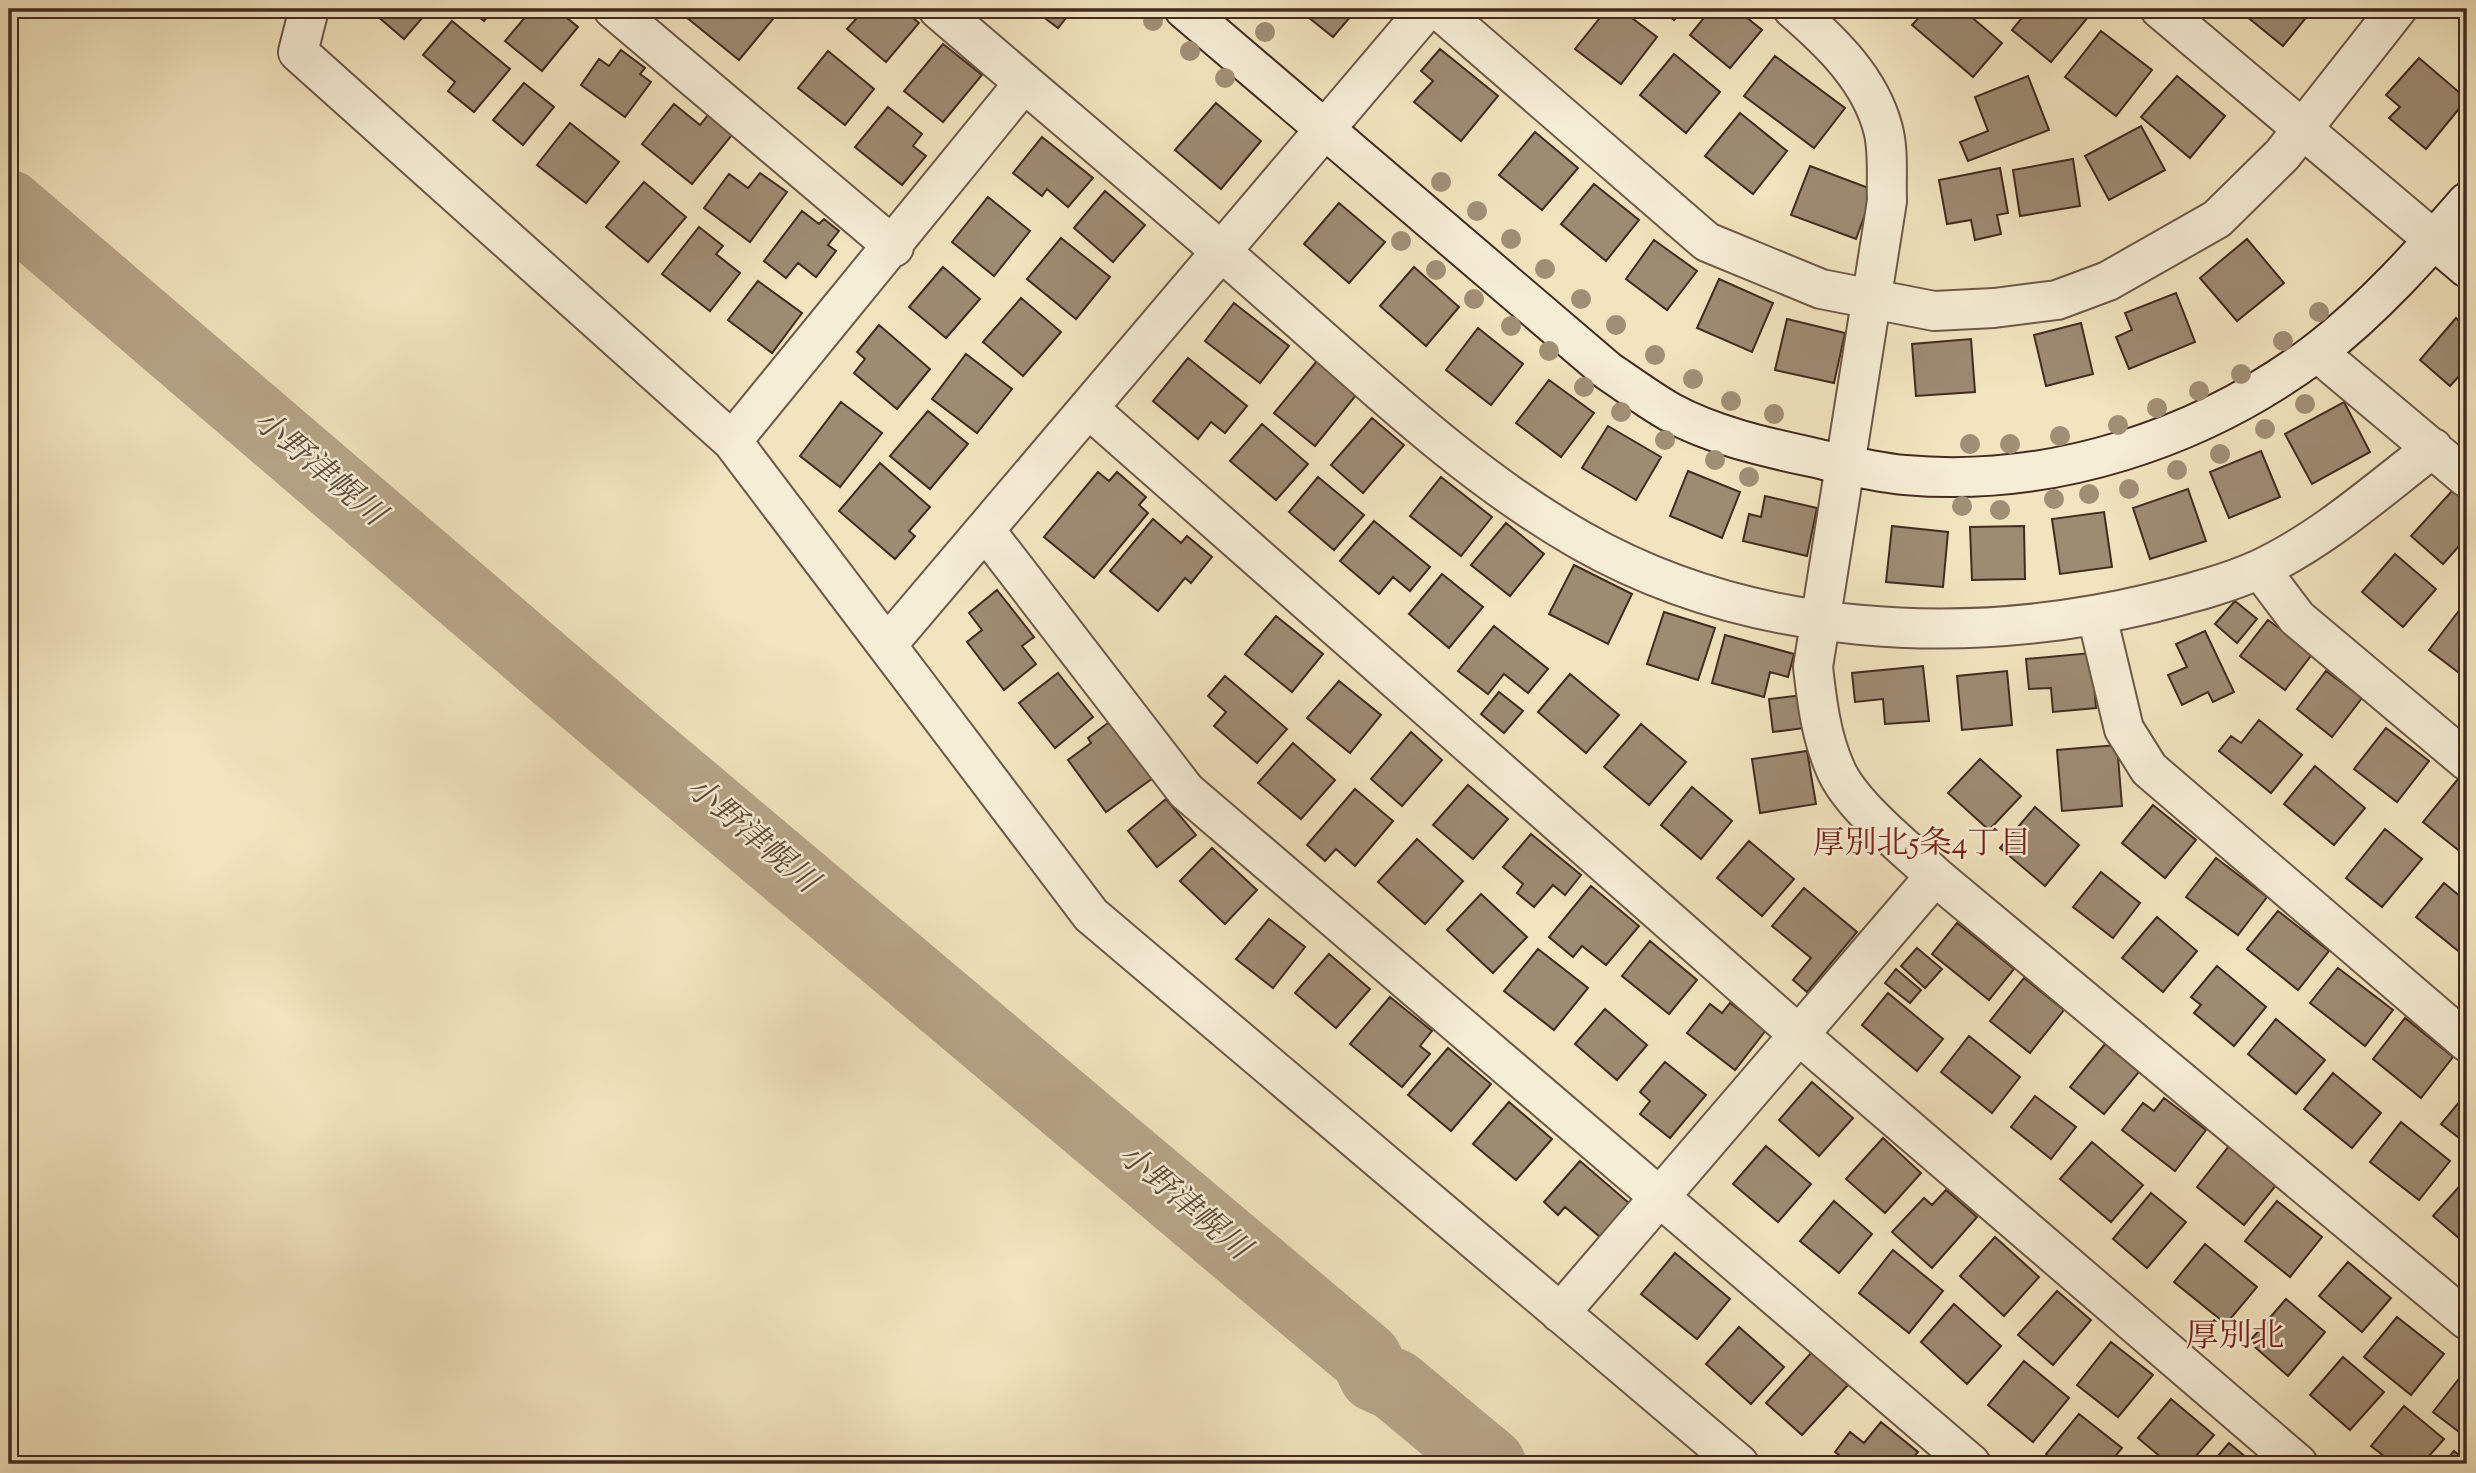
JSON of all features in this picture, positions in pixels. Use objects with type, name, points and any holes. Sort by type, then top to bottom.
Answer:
[{"type":"street","points":[[309,9],[298,52],[732,441],[1091,915],[1739,1464]]},
{"type":"street","points":[[613,9],[894,247]]},
{"type":"street","points":[[938,9],[1220,250],[1462,462],[1582,541],[1647,573],[1704,594],[1820,620],[1896,629],[2047,623],[2097,616],[2179,596],[2260,569],[2327,529],[2433,448]]},
{"type":"street","points":[[1184,9],[1608,372],[1672,413],[1758,446],[1904,475],[1997,476],[2074,464],[2144,444],[2215,415],[2317,352],[2395,282],[2467,202]]},
{"type":"street","points":[[887,645],[1324,127],[1427,9]]},
{"type":"street","points":[[1438,9],[1707,242],[1821,289],[1934,311],[1994,308],[2056,300],[2108,281],[2217,219],[2303,130],[2398,9]]},
{"type":"street","points":[[1793,9],[1821,33],[1862,79],[1884,130],[1887,201],[1812,667],[1819,721],[1836,771],[1866,810],[1935,876],[2467,1320]]},
{"type":"street","points":[[2160,9],[2467,268]]},
{"type":"street","points":[[732,441],[894,247],[1024,83]]},
{"type":"street","points":[[2317,352],[2467,478]]},
{"type":"street","points":[[1088,408],[1799,1035],[2298,1464]]},
{"type":"street","points":[[985,530],[1186,791],[1971,1464]]},
{"type":"street","points":[[2260,569],[2297,618],[2467,761]]},
{"type":"street","points":[[2097,616],[2124,729],[2149,769],[2467,1042]]},
{"type":"street","points":[[1560,1313],[1935,876]]},
{"type":"building","points":[[369,9],[430,9],[404,39]]},
{"type":"building","points":[[469,9],[494,9],[484,21]]},
{"type":"building","points":[[532,9],[556,9],[578,27],[542,71],[505,41]]},
{"type":"building","points":[[685,9],[773,9],[778,13],[739,60],[681,13]]},
{"type":"building","points":[[865,9],[902,9],[919,23],[886,62],[847,29]]},
{"type":"building","points":[[1033,9],[1073,9],[1058,28]]},
{"type":"building","points":[[1298,9],[1357,9],[1333,37]]},
{"type":"building","points":[[1539,9],[1554,9],[1548,16]]},
{"type":"building","points":[[1607,9],[1620,9],[1657,37],[1621,84],[1575,49]]},
{"type":"building","points":[[1661,9],[1684,9],[1674,20]]},
{"type":"building","points":[[1711,9],[1736,9],[1762,30],[1730,68],[1690,35]]},
{"type":"building","points":[[1927,9],[1962,9],[2002,43],[1973,77],[1912,25]]},
{"type":"building","points":[[2029,9],[2080,9],[2089,16],[2051,62],[2012,30]]},
{"type":"building","points":[[2244,9],[2313,9],[2283,46],[2241,12]]},
{"type":"building","points":[[452,21],[510,69],[474,112],[448,91],[455,82],[423,55]]},
{"type":"building","points":[[2101,31],[2152,70],[2116,116],[2065,77]]},
{"type":"building","points":[[943,44],[982,75],[943,122],[904,91]]},
{"type":"building","points":[[1440,49],[1498,96],[1461,141],[1414,102],[1433,81],[1421,71]]},
{"type":"building","points":[[621,50],[645,68],[640,74],[651,82],[625,117],[581,85],[599,59],[609,66]]},
{"type":"building","points":[[828,51],[874,89],[845,125],[798,88]]},
{"type":"building","points":[[1674,54],[1720,92],[1686,133],[1640,95]]},
{"type":"building","points":[[1775,56],[1845,108],[1814,148],[1744,96]]},
{"type":"building","points":[[2419,58],[2467,99],[2426,149],[2389,118],[2400,107],[2386,95]]},
{"type":"building","points":[[2028,76],[2049,130],[1968,161],[1960,142],[1988,131],[1975,97]]},
{"type":"building","points":[[2177,76],[2225,116],[2190,158],[2141,117]]},
{"type":"building","points":[[524,83],[554,107],[523,145],[493,120]]},
{"type":"building","points":[[1216,103],[1261,141],[1221,189],[1175,150]]},
{"type":"building","points":[[674,104],[700,125],[708,115],[732,135],[692,184],[642,144]]},
{"type":"building","points":[[888,107],[922,134],[913,146],[926,156],[902,185],[855,147]]},
{"type":"building","points":[[1740,113],[1787,151],[1753,194],[1705,156]]},
{"type":"building","points":[[570,123],[619,162],[586,203],[537,165]]},
{"type":"building","points":[[2141,126],[2165,170],[2109,200],[2085,156]]},
{"type":"building","points":[[1535,132],[1578,168],[1542,210],[1499,175]]},
{"type":"building","points":[[1042,137],[1093,178],[1068,207],[1047,189],[1042,196],[1013,173]]},
{"type":"building","points":[[2073,159],[2080,206],[2020,216],[2013,170]]},
{"type":"building","points":[[1810,166],[1874,190],[1856,239],[1791,215]]},
{"type":"building","points":[[2000,168],[2008,213],[1997,215],[2001,234],[1975,240],[1971,220],[1947,224],[1939,180]]},
{"type":"building","points":[[760,173],[787,192],[750,242],[704,208],[729,174],[748,188]]},
{"type":"building","points":[[644,182],[686,217],[648,262],[606,227]]},
{"type":"building","points":[[1594,184],[1639,220],[1606,261],[1561,224]]},
{"type":"building","points":[[1105,191],[1145,225],[1113,262],[1074,228]]},
{"type":"building","points":[[988,197],[1030,231],[994,276],[952,242]]},
{"type":"building","points":[[1339,203],[1385,242],[1349,283],[1304,244]]},
{"type":"building","points":[[802,211],[819,224],[824,219],[839,231],[828,245],[836,251],[816,277],[798,263],[786,278],[764,261]]},
{"type":"building","points":[[699,227],[723,246],[716,254],[740,273],[710,311],[662,274]]},
{"type":"building","points":[[1061,238],[1110,277],[1076,319],[1027,279]]},
{"type":"building","points":[[2247,239],[2284,283],[2237,321],[2200,278]]},
{"type":"building","points":[[1654,240],[1697,271],[1667,310],[1626,279]]},
{"type":"building","points":[[943,267],[980,299],[946,338],[909,307]]},
{"type":"building","points":[[1414,267],[1459,307],[1426,346],[1380,306]]},
{"type":"building","points":[[1719,279],[1773,303],[1752,352],[1697,328]]},
{"type":"building","points":[[758,281],[802,313],[772,353],[728,320]]},
{"type":"building","points":[[2176,293],[2195,342],[2129,369],[2116,337],[2132,330],[2125,313]]},
{"type":"building","points":[[1021,298],[1061,332],[1023,376],[983,342]]},
{"type":"building","points":[[1234,303],[1289,346],[1260,383],[1205,341]]},
{"type":"building","points":[[2456,318],[2467,328],[2467,380],[2461,374],[2450,386],[2420,360]]},
{"type":"building","points":[[1787,319],[1845,333],[1834,383],[1775,370]]},
{"type":"building","points":[[2081,323],[2093,374],[2046,386],[2034,335]]},
{"type":"building","points":[[879,325],[930,369],[897,409],[854,373],[865,359],[857,352]]},
{"type":"building","points":[[1478,328],[1523,364],[1491,405],[1446,370]]},
{"type":"building","points":[[1971,339],[1975,392],[1916,396],[1912,344]]},
{"type":"building","points":[[966,354],[1012,389],[977,433],[932,399]]},
{"type":"building","points":[[1188,358],[1247,406],[1225,433],[1211,422],[1198,439],[1153,401]]},
{"type":"building","points":[[1317,361],[1357,394],[1315,446],[1274,413]]},
{"type":"building","points":[[1549,380],[1594,413],[1561,457],[1516,423]]},
{"type":"building","points":[[841,402],[882,433],[840,487],[800,456]]},
{"type":"building","points":[[2344,402],[2370,452],[2312,484],[2285,434]]},
{"type":"building","points":[[928,411],[968,444],[930,489],[890,456]]},
{"type":"building","points":[[1372,418],[1404,445],[1363,493],[1331,465]]},
{"type":"building","points":[[1262,424],[1308,464],[1276,500],[1230,461]]},
{"type":"building","points":[[1608,426],[1661,457],[1636,500],[1582,468]]},
{"type":"building","points":[[2261,451],[2280,497],[2229,518],[2210,472]]},
{"type":"building","points":[[880,463],[930,507],[909,531],[915,536],[895,559],[839,511]]},
{"type":"building","points":[[1688,471],[1740,492],[1722,538],[1670,516]]},
{"type":"building","points":[[1098,472],[1109,481],[1117,472],[1146,497],[1139,505],[1148,513],[1094,578],[1044,537]]},
{"type":"building","points":[[1318,477],[1364,515],[1334,550],[1289,512]]},
{"type":"building","points":[[1441,477],[1492,517],[1461,556],[1410,516]]},
{"type":"building","points":[[2188,489],[2206,541],[2150,559],[2133,508]]},
{"type":"building","points":[[2453,490],[2467,503],[2467,537],[2443,564],[2411,536]]},
{"type":"building","points":[[1765,496],[1817,508],[1807,556],[1743,541],[1749,514],[1761,517]]},
{"type":"building","points":[[2104,512],[2112,567],[2060,574],[2052,519]]},
{"type":"building","points":[[1153,519],[1181,543],[1187,536],[1212,557],[1191,583],[1185,578],[1158,611],[1110,571]]},
{"type":"building","points":[[1374,521],[1430,567],[1410,591],[1393,577],[1379,594],[1340,561]]},
{"type":"building","points":[[1506,523],[1544,554],[1510,596],[1471,565]]},
{"type":"building","points":[[1892,526],[1948,532],[1943,587],[1886,582]]},
{"type":"building","points":[[2024,526],[2025,579],[1972,580],[1970,527]]},
{"type":"building","points":[[2395,554],[2436,589],[2403,627],[2362,592]]},
{"type":"building","points":[[1574,565],[1632,594],[1608,644],[1549,614]]},
{"type":"building","points":[[1442,574],[1483,607],[1449,648],[1409,614]]},
{"type":"building","points":[[997,590],[1034,637],[1022,646],[1036,664],[1004,690],[967,642],[982,630],[969,613]]},
{"type":"building","points":[[2235,601],[2257,619],[2237,643],[2215,624]]},
{"type":"building","points":[[2461,608],[2467,612],[2467,679],[2429,650]]},
{"type":"building","points":[[1664,612],[1715,628],[1698,680],[1647,664]]},
{"type":"building","points":[[1276,616],[1323,654],[1292,692],[1245,654]]},
{"type":"building","points":[[2268,620],[2313,653],[2285,690],[2240,656]]},
{"type":"building","points":[[1494,626],[1548,669],[1528,693],[1504,674],[1488,694],[1458,671]]},
{"type":"building","points":[[2205,631],[2234,692],[2213,702],[2208,692],[2182,705],[2168,675],[2187,667],[2176,644]]},
{"type":"building","points":[[1725,635],[1794,654],[1788,677],[1770,672],[1764,697],[1712,683]]},
{"type":"building","points":[[2091,653],[2096,708],[2053,712],[2051,688],[2029,689],[2026,659]]},
{"type":"building","points":[[1923,666],[1929,721],[1885,724],[1883,699],[1855,702],[1852,673]]},
{"type":"building","points":[[2007,671],[2012,725],[1962,730],[1957,676]]},
{"type":"building","points":[[2326,671],[2362,698],[2332,737],[2297,709]]},
{"type":"building","points":[[1058,673],[1093,717],[1055,748],[1019,703]]},
{"type":"building","points":[[1570,674],[1619,715],[1586,753],[1538,712]]},
{"type":"building","points":[[1225,676],[1287,729],[1257,763],[1214,726],[1226,712],[1208,696]]},
{"type":"building","points":[[1339,681],[1381,715],[1350,753],[1307,718]]},
{"type":"building","points":[[1499,692],[1523,711],[1504,733],[1481,714]]},
{"type":"building","points":[[1802,695],[1805,728],[1773,732],[1769,699]]},
{"type":"building","points":[[1112,720],[1153,778],[1106,812],[1068,760],[1091,743],[1088,738]]},
{"type":"building","points":[[2259,720],[2302,755],[2271,793],[2219,751],[2231,736],[2241,743]]},
{"type":"building","points":[[1641,724],[1686,762],[1649,805],[1604,767]]},
{"type":"building","points":[[2386,728],[2429,761],[2397,802],[2354,769]]},
{"type":"building","points":[[1411,732],[1442,760],[1402,806],[1371,779]]},
{"type":"building","points":[[1293,743],[1335,780],[1301,819],[1258,783]]},
{"type":"building","points":[[2117,745],[2122,806],[2062,811],[2057,750]]},
{"type":"building","points":[[1807,751],[1816,804],[1760,813],[1752,759]]},
{"type":"building","points":[[1980,759],[2021,796],[1989,830],[1948,793]]},
{"type":"building","points":[[2315,766],[2365,808],[2334,845],[2284,804]]},
{"type":"building","points":[[2458,779],[2467,787],[2467,857],[2423,822]]},
{"type":"building","points":[[1468,785],[1508,819],[1473,859],[1433,825]]},
{"type":"building","points":[[1692,787],[1732,821],[1701,859],[1661,825]]},
{"type":"building","points":[[1355,789],[1393,821],[1355,866],[1336,849],[1325,861],[1307,845]]},
{"type":"building","points":[[1166,799],[1196,835],[1157,867],[1128,831]]},
{"type":"building","points":[[2153,805],[2196,840],[2165,878],[2122,843]]},
{"type":"building","points":[[2035,807],[2079,845],[2045,886],[2000,848]]},
{"type":"building","points":[[2385,829],[2422,859],[2382,907],[2346,878]]},
{"type":"building","points":[[1531,834],[1581,875],[1565,895],[1553,885],[1534,907],[1517,893],[1523,884],[1503,867]]},
{"type":"building","points":[[1417,839],[1463,881],[1425,924],[1378,882]]},
{"type":"building","points":[[1749,841],[1794,879],[1762,916],[1717,878]]},
{"type":"building","points":[[1212,848],[1257,890],[1225,924],[1180,881]]},
{"type":"building","points":[[2216,858],[2267,897],[2238,935],[2186,897]]},
{"type":"building","points":[[2101,872],[2140,903],[2113,938],[2073,907]]},
{"type":"building","points":[[2444,883],[2467,902],[2467,958],[2416,917]]},
{"type":"building","points":[[1591,886],[1639,926],[1606,965],[1582,946],[1573,957],[1549,937]]},
{"type":"building","points":[[1804,888],[1857,932],[1807,992],[1793,980],[1811,958],[1772,926]]},
{"type":"building","points":[[1481,894],[1527,937],[1493,973],[1447,930]]},
{"type":"building","points":[[2278,911],[2329,951],[2298,990],[2247,949]]},
{"type":"building","points":[[2157,917],[2197,951],[2163,992],[2122,958]]},
{"type":"building","points":[[1269,919],[1305,947],[1273,988],[1236,959]]},
{"type":"building","points":[[1957,923],[2014,969],[1989,1000],[1932,954]]},
{"type":"building","points":[[1650,941],[1697,980],[1669,1014],[1622,976]]},
{"type":"building","points":[[1917,948],[1942,969],[1925,988],[1901,966]]},
{"type":"building","points":[[1538,949],[1588,988],[1554,1030],[1504,991]]},
{"type":"building","points":[[1329,954],[1370,989],[1336,1028],[1295,993]]},
{"type":"building","points":[[2217,966],[2266,1007],[2234,1046],[2194,1013],[2201,1005],[2191,997]]},
{"type":"building","points":[[2338,968],[2393,1010],[2365,1046],[2310,1003]]},
{"type":"building","points":[[1896,969],[1921,990],[1910,1003],[1885,983]]},
{"type":"building","points":[[2024,978],[2064,1010],[2030,1053],[1990,1021]]},
{"type":"building","points":[[1888,993],[1943,1039],[1917,1071],[1862,1025]]},
{"type":"building","points":[[1390,997],[1432,1031],[1420,1046],[1430,1054],[1402,1087],[1350,1044]]},
{"type":"building","points":[[1730,1003],[1766,1030],[1735,1070],[1687,1033],[1710,1004],[1722,1013]]},
{"type":"building","points":[[1605,1009],[1647,1045],[1617,1080],[1575,1044]]},
{"type":"building","points":[[2405,1018],[2453,1057],[2421,1098],[2373,1059]]},
{"type":"building","points":[[2276,1019],[2325,1060],[2296,1094],[2248,1054]]},
{"type":"building","points":[[1969,1036],[2020,1077],[1992,1113],[1941,1072]]},
{"type":"building","points":[[2105,1044],[2139,1072],[2104,1114],[2070,1087]]},
{"type":"building","points":[[1448,1048],[1491,1084],[1451,1131],[1408,1095]]},
{"type":"building","points":[[1665,1062],[1706,1095],[1670,1138],[1640,1114],[1650,1101],[1640,1092]]},
{"type":"building","points":[[2333,1073],[2381,1113],[2352,1148],[2304,1109]]},
{"type":"building","points":[[1812,1082],[1853,1118],[1819,1156],[1779,1120]]},
{"type":"building","points":[[2465,1095],[2467,1097],[2467,1144],[2441,1124]]},
{"type":"building","points":[[2035,1096],[2076,1127],[2051,1159],[2011,1127]]},
{"type":"building","points":[[2164,1098],[2206,1130],[2175,1171],[2122,1130],[2143,1103],[2154,1111]]},
{"type":"building","points":[[1509,1102],[1552,1139],[1516,1180],[1473,1144]]},
{"type":"building","points":[[2401,1122],[2450,1161],[2419,1200],[2370,1162]]},
{"type":"building","points":[[1883,1138],[1921,1173],[1885,1213],[1846,1179]]},
{"type":"building","points":[[2092,1142],[2143,1185],[2111,1222],[2060,1179]]},
{"type":"building","points":[[1766,1146],[1811,1184],[1778,1222],[1733,1184]]},
{"type":"building","points":[[2229,1146],[2277,1184],[2244,1225],[2197,1187]]},
{"type":"building","points":[[1580,1161],[1629,1203],[1600,1237],[1565,1207],[1558,1215],[1544,1202]]},
{"type":"building","points":[[2467,1180],[2467,1245],[2433,1216]]},
{"type":"building","points":[[1946,1190],[1977,1217],[1932,1268],[1892,1232],[1924,1198],[1932,1205]]},
{"type":"building","points":[[2151,1193],[2186,1222],[2147,1268],[2113,1239]]},
{"type":"building","points":[[1834,1201],[1872,1234],[1839,1273],[1800,1241]]},
{"type":"building","points":[[2277,1201],[2322,1237],[2290,1277],[2245,1241]]},
{"type":"building","points":[[1995,1237],[2039,1277],[2004,1316],[1960,1276]]},
{"type":"building","points":[[2205,1244],[2257,1287],[2226,1324],[2174,1282]]},
{"type":"building","points":[[1893,1250],[1943,1291],[1909,1333],[1859,1293]]},
{"type":"building","points":[[1675,1253],[1730,1299],[1697,1339],[1641,1294]]},
{"type":"building","points":[[2348,1262],[2391,1298],[2362,1332],[2319,1296]]},
{"type":"building","points":[[2057,1291],[2091,1320],[2053,1365],[2018,1335]]},
{"type":"building","points":[[2286,1299],[2325,1332],[2288,1376],[2249,1342]]},
{"type":"building","points":[[1954,1304],[2001,1346],[1967,1384],[1921,1342]]},
{"type":"building","points":[[2397,1317],[2444,1354],[2411,1395],[2364,1357]]},
{"type":"building","points":[[1739,1327],[1784,1367],[1751,1404],[1706,1364]]},
{"type":"building","points":[[2111,1342],[2153,1375],[2118,1417],[2077,1385]]},
{"type":"building","points":[[1812,1352],[1848,1385],[1802,1435],[1766,1403]]},
{"type":"building","points":[[2343,1357],[2384,1392],[2350,1430],[2310,1395]]},
{"type":"building","points":[[2024,1361],[2069,1398],[2033,1442],[1988,1405]]},
{"type":"building","points":[[2465,1371],[2467,1372],[2467,1438],[2433,1412]]},
{"type":"building","points":[[2171,1399],[2214,1435],[2189,1464],[2169,1464],[2138,1438]]},
{"type":"building","points":[[2404,1406],[2444,1439],[2422,1464],[2394,1464],[2371,1446]]},
{"type":"building","points":[[2079,1414],[2122,1448],[2109,1464],[2059,1464],[2046,1454]]},
{"type":"building","points":[[1881,1422],[1918,1452],[1908,1464],[1851,1464],[1835,1452],[1850,1432],[1864,1443]]},
{"type":"building","points":[[2229,1443],[2254,1464],[2211,1464]]},
{"type":"building","points":[[2454,1451],[2467,1462],[2467,1464],[2443,1464]]},
{"type":"waterway","name":"小野津幌川","points":[[9,206],[637,744],[1366,1358],[1375,1376],[1395,1385],[1490,1464]]},
{"type":"district","name":"厚別北5条4丁目","points":[[1922,845]]},
{"type":"district","name":"厚別北","points":[[2235,1338]]}]
